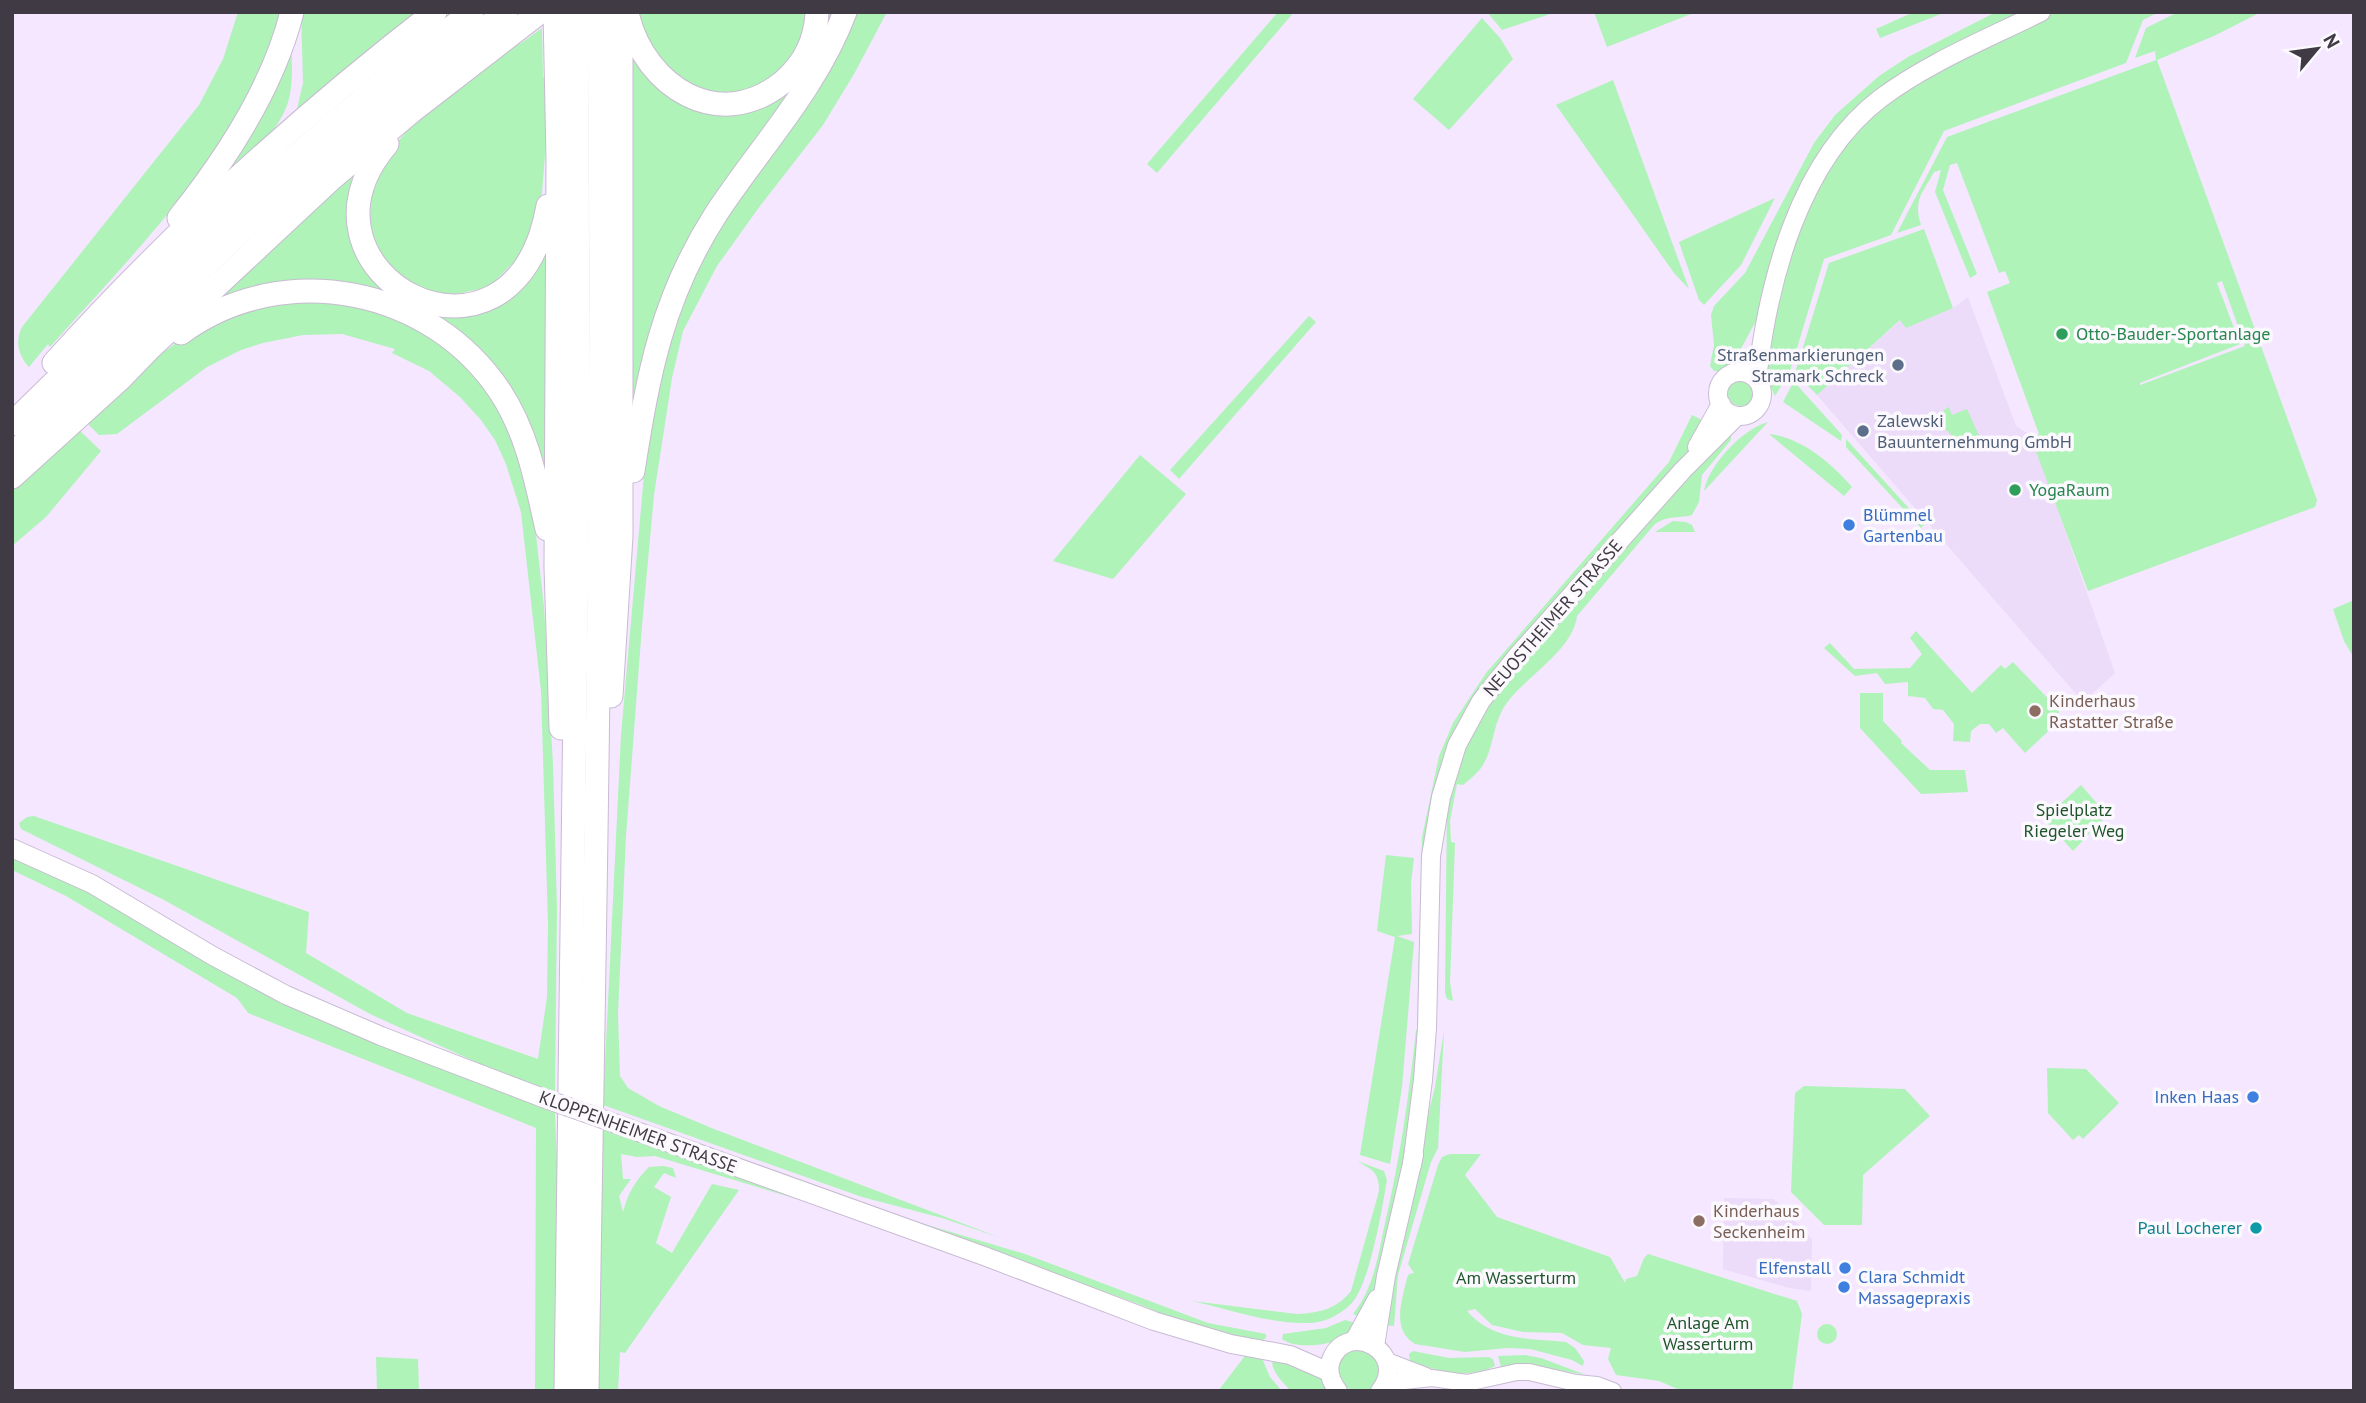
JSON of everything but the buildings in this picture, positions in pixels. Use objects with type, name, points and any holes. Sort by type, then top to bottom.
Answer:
[{"type":"highway","points":[[65,390],[112,299],[207,181],[239,133],[267,81],[292,12]]},
{"type":"highway","points":[[112,299],[283,137],[435,12]]},
{"type":"highway","points":[[12,455],[47,408],[272,175],[338,118],[472,12]]},
{"type":"highway","points":[[12,477],[47,408],[65,390],[290,188],[432,69],[506,12]]},
{"type":"highway","points":[[566,1391],[578,474],[577,12]]},
{"type":"highway","points":[[587,1391],[601,180],[599,12]]},
{"type":"highway","points":[[595,806],[608,746],[621,536],[621,12]]},
{"type":"highway","points":[[627,12],[637,45],[657,73],[670,85],[695,99],[724,103],[753,99],[777,86],[793,73],[811,45],[817,12]]},
{"type":"highway","points":[[621,536],[629,506],[648,383],[674,292],[689,260],[717,213],[816,75],[845,12]]},
{"type":"highway","points":[[120,379],[258,245],[412,111],[545,13]]},
{"type":"highway","points":[[545,13],[558,159],[556,567],[564,797],[573,849]]},
{"type":"highway","points":[[412,111],[368,172],[361,194],[359,214],[364,243],[378,270],[401,291],[420,301],[445,306],[467,305],[489,298],[516,280],[532,258],[541,239],[558,159]]},
{"type":"highway","points":[[65,390],[120,379],[192,325],[222,308],[251,298],[289,291],[328,291],[356,295],[393,306],[420,319],[452,340],[480,366],[500,392],[528,448],[556,567]]},
{"type":"highway","points":[[12,408],[47,408]]},
{"type":"highway","points":[[12,424],[47,408]]},
{"type":"main road","name":"NEUOSTHEIMER STRASSE","points":[[1375,1346],[1387,1276],[1434,1073],[1439,1019],[1442,911],[1438,822],[1441,797],[1452,758],[1466,727],[1481,701],[1517,656],[1682,470],[1737,416],[1746,415],[1759,406],[1762,392],[1757,379],[1763,323],[1796,215],[1815,176],[1844,133],[1878,100],[1917,75],[2041,12]]},
{"type":"main road","name":"NEUOSTHEIMER STRASSE","points":[[1682,470],[1721,404],[1718,398],[1720,384],[1730,374],[1737,372],[1763,323]]},
{"type":"main road","points":[[1737,372],[1744,372],[1757,379]]},
{"type":"main road","points":[[1721,404],[1725,410],[1737,416]]},
{"type":"main road","name":"KLOPPENHEIMER STRASSE","points":[[12,848],[92,884],[213,956],[286,995],[381,1036],[543,1098],[1197,1335],[1290,1355],[1329,1372]]},
{"type":"main road","name":"NEUOSTHEIMER STRASSE","points":[[1354,1341],[1387,1276]]},
{"type":"main road","points":[[1338,1391],[1329,1372],[1336,1352],[1354,1341],[1369,1342],[1387,1361],[1383,1387]]},
{"type":"main road","name":"KLOPPENHEIMER STRASSE","points":[[1290,1355],[1336,1352]]},
{"type":"street","points":[[1387,1361],[1432,1378],[1467,1383],[1529,1372],[1583,1387],[1597,1385],[1613,1391]]},
{"type":"street","points":[[1383,1387],[1432,1378]]},
{"type":"shaded area","points":[[1968,297],[2016,426],[2032,436],[2115,673],[2083,702],[1817,395],[1901,320],[1906,327],[1953,308]]},
{"type":"shaded area","points":[[1724,1198],[1774,1199],[1812,1239],[1811,1291],[1789,1288],[1723,1269]]},
{"type":"green space","points":[[238,12],[280,12],[263,66],[238,116],[196,178],[150,236],[29,367],[19,348],[22,327],[199,105],[223,59]]},
{"type":"green space","points":[[301,12],[420,12],[299,112],[297,109],[303,83]]},
{"type":"green space","points":[[636,12],[807,12],[805,33],[791,61],[759,87],[727,94],[698,90],[659,63]]},
{"type":"green space","points":[[822,12],[838,12],[757,147],[634,401],[631,372],[631,45],[672,93],[775,95]]},
{"type":"green space","points":[[852,12],[887,12],[823,125],[717,266],[683,331],[672,378],[654,495],[626,836],[618,1014],[620,1076],[628,1088],[659,1106],[1001,1238],[942,1218],[862,1197],[603,1105],[621,735],[650,406],[686,283]]},
{"type":"green space","points":[[1278,12],[1294,12],[1157,173],[1147,164]]},
{"type":"green space","points":[[1487,12],[1556,12],[1502,30]]},
{"type":"green space","points":[[1594,12],[1696,12],[1607,47]]},
{"type":"green space","points":[[1914,12],[1946,12],[1880,38],[1876,29]]},
{"type":"green space","points":[[1996,12],[2023,12],[1888,82],[1858,107],[1827,142],[1806,177],[1791,211],[1757,319],[1732,365],[1721,371],[1714,371],[1710,366],[1714,345],[1711,315],[1714,306],[1745,273],[1814,143],[1835,115],[1879,76],[1908,57]]},
{"type":"green space","points":[[2050,12],[2159,12],[2143,20],[2126,63],[1944,131],[1891,235],[1824,259],[1790,371],[1775,396],[1763,371],[1768,334],[1799,223],[1817,184],[1854,129],[1907,85]]},
{"type":"green space","name":"Otto-Bauder-Sportanlage","points":[[2178,12],[2261,12],[2157,60],[2317,500],[2315,507],[2088,591],[2031,438],[2039,434],[1987,292],[2010,283],[2005,271],[1999,273],[1957,163],[1950,165],[1943,190],[1977,274],[1970,278],[1935,192],[1941,170],[1934,172],[1920,197],[1918,209],[1921,225],[1897,233],[1947,137],[2156,60],[2155,51],[2135,58],[2146,28]],"holes":[[[2222,281],[2245,346],[2140,385],[2240,344],[2217,283]]]},
{"type":"green space","points":[[1482,18],[1500,38],[1513,59],[1449,130],[1413,99]]},
{"type":"green space","points":[[542,28],[543,77],[548,81],[548,120],[538,218],[526,250],[489,287],[448,296],[403,281],[377,249],[370,226],[371,192],[392,148],[408,130],[518,42],[520,44]]},
{"type":"green space","points":[[291,45],[291,88],[286,108],[271,133],[216,185]]},
{"type":"green space","points":[[1613,80],[1689,289],[1674,273],[1556,105]]},
{"type":"green space","points":[[364,163],[362,254],[462,311],[547,240],[547,502],[513,400],[395,302],[221,299],[242,274]]},
{"type":"green space","points":[[1775,198],[1741,265],[1704,305],[1699,300],[1679,242]]},
{"type":"green space","points":[[1924,229],[1953,308],[1906,328],[1900,320],[1817,395],[1795,373],[1829,263]]},
{"type":"green space","points":[[313,298],[395,315],[458,355],[507,419],[532,499],[544,607],[553,764],[557,909],[555,1092],[498,1072],[370,1014],[164,900],[21,829],[19,823],[34,816],[309,912],[306,953],[407,1013],[538,1059],[547,997],[548,924],[541,691],[521,512],[506,464],[495,440],[481,420],[460,397],[429,371],[392,353],[395,349],[342,334],[303,335],[241,350],[207,367],[117,434],[99,435],[87,423],[154,360],[191,333],[232,312]]},
{"type":"green space","points":[[1309,316],[1316,322],[1179,479],[1170,470]]},
{"type":"green space","points":[[1741,380],[1750,384],[1754,393],[1750,402],[1741,406],[1732,402],[1728,393],[1732,384]]},
{"type":"green space","points":[[1792,385],[1797,385],[1842,435],[1841,441],[1783,402]]},
{"type":"green space","points":[[1949,407],[1952,415],[1967,409],[1980,438],[1962,445],[1941,425],[1944,410]]},
{"type":"green space","points":[[1692,415],[1706,422],[1693,445],[1446,756],[1424,1024],[1417,1024],[1422,837],[1439,756],[1453,723],[1486,673],[1669,462]]},
{"type":"green space","points":[[1768,422],[1704,491],[1719,460],[1737,440]]},
{"type":"green space","points":[[79,430],[101,451],[46,517],[12,546],[12,485]]},
{"type":"green space","points":[[1727,432],[1731,435],[1731,440],[1702,475],[1699,502],[1692,515],[1668,518],[1654,525],[1577,616],[1574,628],[1559,650],[1509,700],[1499,716],[1483,765],[1463,785],[1457,784],[1450,821],[1451,842],[1455,843],[1450,983],[1453,1001],[1447,999],[1447,797],[1458,760],[1495,691]]},
{"type":"green space","points":[[1769,434],[1781,436],[1815,453],[1852,487],[1844,496]]},
{"type":"green space","points":[[1846,439],[1924,525],[1921,528],[1846,447]]},
{"type":"green space","points":[[1140,455],[1186,494],[1113,579],[1053,561]]},
{"type":"green space","points":[[1673,521],[1692,525],[1695,532],[1655,532]]},
{"type":"green space","points":[[2354,600],[2354,658],[2344,641],[2333,609]]},
{"type":"green space","points":[[1916,631],[1972,693],[2001,665],[2005,669],[2013,662],[2059,710],[2057,723],[2025,753],[2003,728],[1996,733],[1989,724],[1980,724],[1971,731],[1970,742],[1953,741],[1954,724],[1943,710],[1933,709],[1925,698],[1908,696],[1908,682],[1885,684],[1877,673],[1855,676],[1824,648],[1830,643],[1854,669],[1910,668],[1922,654],[1910,638]]},
{"type":"green space","points":[[1860,693],[1883,693],[1883,721],[1901,743],[1930,770],[1965,770],[1968,792],[1921,794],[1860,728]]},
{"type":"green space","name":"Spielplatz Riegeler Weg","points":[[2081,785],[2107,815],[2073,851],[2044,819]]},
{"type":"green space","points":[[12,855],[38,865],[123,910],[555,1113],[558,1186],[555,1391],[535,1391],[536,1128],[248,1013],[237,998],[66,896],[12,870]]},
{"type":"green space","points":[[1386,855],[1414,858],[1411,883],[1412,934],[1397,936],[1414,942],[1402,1087],[1390,1164],[1360,1155],[1395,937],[1377,931]]},
{"type":"green space","points":[[1416,1030],[1424,1030],[1412,1126],[1380,1280],[1362,1318],[1353,1314],[1371,1282],[1380,1247],[1400,1151]]},
{"type":"green space","points":[[1444,1031],[1438,1148],[1431,1162],[1398,1275],[1394,1326],[1385,1325],[1416,1165],[1435,1087]]},
{"type":"green space","points":[[2047,1068],[2086,1069],[2119,1103],[2083,1139],[2079,1135],[2073,1140],[2048,1113]]},
{"type":"green space","points":[[1804,1086],[1905,1089],[1930,1116],[1863,1175],[1862,1225],[1824,1225],[1791,1192],[1795,1093]]},
{"type":"green space","points":[[602,1128],[799,1194],[797,1199],[655,1156],[621,1154],[623,1179],[631,1179],[619,1196],[623,1212],[633,1188],[649,1167],[673,1168],[676,1178],[664,1173],[654,1187],[671,1197],[656,1243],[672,1253],[712,1184],[739,1190],[625,1353],[620,1352],[618,1391],[599,1391]]},
{"type":"green space","points":[[1450,1154],[1481,1154],[1465,1175],[1497,1217],[1610,1257],[1625,1283],[1626,1279],[1637,1276],[1648,1254],[1797,1301],[1802,1314],[1792,1391],[1682,1391],[1659,1381],[1616,1375],[1608,1359],[1611,1348],[1583,1345],[1562,1333],[1523,1332],[1492,1325],[1475,1309],[1467,1311],[1477,1321],[1500,1333],[1566,1342],[1575,1348],[1584,1361],[1583,1366],[1572,1360],[1530,1349],[1465,1352],[1415,1344],[1403,1331],[1400,1314],[1407,1278],[1414,1273],[1408,1264],[1438,1165],[1442,1157]]},
{"type":"green space","points":[[1357,1161],[1384,1171],[1387,1180],[1364,1280],[1358,1294],[1347,1308],[1320,1322],[1293,1323],[1264,1319],[1192,1301],[1297,1314],[1327,1309],[1346,1297],[1351,1291],[1379,1191],[1376,1175]]},
{"type":"green space","points":[[891,1214],[1025,1254],[1208,1323],[1266,1334],[1266,1338],[1260,1342],[1177,1320]]},
{"type":"green space","points":[[1345,1320],[1358,1324],[1339,1340],[1304,1345],[1282,1339],[1283,1334],[1326,1328]]},
{"type":"green space","points":[[1827,1324],[1834,1327],[1837,1334],[1834,1341],[1827,1344],[1820,1341],[1817,1334],[1820,1327]]},
{"type":"green space","points":[[1365,1347],[1382,1367],[1377,1383],[1367,1391],[1347,1388],[1339,1379],[1341,1359],[1345,1352]]},
{"type":"green space","points":[[1413,1351],[1449,1358],[1489,1357],[1493,1359],[1495,1366],[1474,1373],[1441,1371],[1410,1361],[1409,1354]]},
{"type":"green space","points":[[1248,1352],[1261,1356],[1270,1377],[1282,1391],[1218,1391]]},
{"type":"green space","points":[[1525,1355],[1541,1358],[1586,1375],[1520,1363],[1501,1367],[1498,1356]]},
{"type":"green space","points":[[376,1357],[418,1359],[419,1391],[377,1391]]},
{"type":"green space","points":[[1278,1358],[1315,1372],[1329,1391],[1291,1391],[1273,1367],[1272,1363]]},
{"type":"place","name":"Otto-Bauder-Sportanlage","points":[[2062,334]]},
{"type":"place","name":"Straßenmarkierungen Stramark Schreck","points":[[1898,365]]},
{"type":"place","name":"Zalewski Bauunternehmung GmbH","points":[[1863,431]]},
{"type":"place","name":"YogaRaum","points":[[2015,490]]},
{"type":"place","name":"Blümmel Gartenbau","points":[[1849,525]]},
{"type":"place","name":"Kinderhaus Rastatter Straße","points":[[2035,711]]},
{"type":"place","name":"Inken Haas","points":[[2253,1097]]},
{"type":"place","name":"Kinderhaus Seckenheim","points":[[1699,1221]]},
{"type":"place","name":"Paul Locherer","points":[[2256,1228]]},
{"type":"place","name":"Elfenstall","points":[[1845,1268]]},
{"type":"place","name":"Clara Schmidt Massagepraxis","points":[[1844,1287]]},
{"type":"park label","name":"Am Wasserturm","points":[[1516,1278]]},
{"type":"park label","name":"Anlage Am Wasserturm","points":[[1708,1333]]}]
